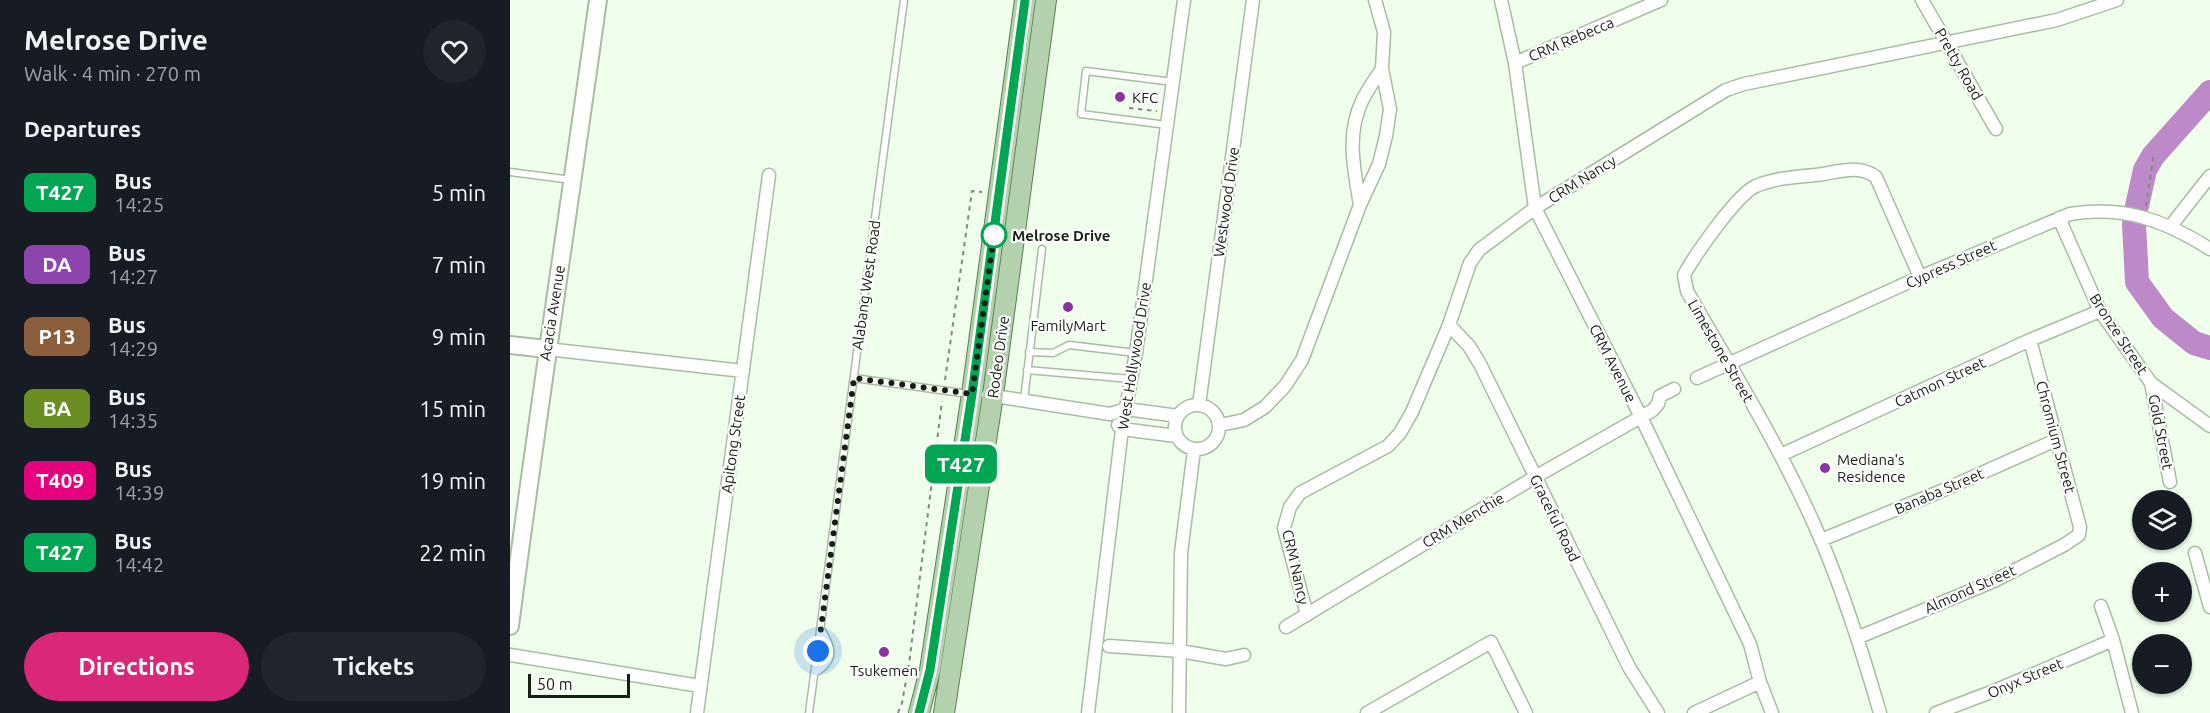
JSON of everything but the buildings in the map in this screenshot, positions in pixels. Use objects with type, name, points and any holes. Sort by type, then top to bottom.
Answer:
[{"type":"main road","name":"Rodeo Drive","points":[[919,713],[930,670],[972,394],[1025,0]]},
{"type":"main road","name":"Rodeo Drive","points":[[946,711],[993,395],[1046,0]]},
{"type":"street","name":"Acacia Avenue","points":[[510,626],[512,597],[598,0]]},
{"type":"street","name":"West Hollywood Drive","points":[[1088,713],[1122,429],[1136,353],[1184,0]]},
{"type":"street","name":"Westwood Drive","points":[[1198,405],[1253,0]]},
{"type":"street","points":[[1220,425],[1244,420],[1265,407],[1285,386],[1302,360],[1360,205],[1379,164],[1390,109],[1382,69],[1384,32],[1375,0]]},
{"type":"street","name":"CRM Avenue","points":[[1501,0],[1515,63],[1535,208],[1641,417],[1750,644],[1760,682],[1772,713]]},
{"type":"street","name":"CRM Rebecca","points":[[1515,63],[1661,0]]},
{"type":"street","name":"Pretty Road","points":[[1922,0],[1996,129]]},
{"type":"street","name":"CRM Nancy","points":[[1307,615],[1284,528],[1290,507],[1300,493],[1388,446],[1400,434],[1412,412],[1449,325],[1470,263],[1479,250],[1535,208],[1726,90],[1744,84],[1946,41],[2057,20],[2117,0]]},
{"type":"street","points":[[1360,205],[1353,161],[1354,122],[1362,100],[1382,69]]},
{"type":"street","name":"Limestone Street","points":[[1880,713],[1859,638],[1821,540],[1781,455],[1687,291],[1684,275],[1733,207],[1755,186],[1853,169],[1869,172],[1876,177],[1920,277]]},
{"type":"street","name":"Apitong Street","points":[[697,713],[769,175]]},
{"type":"street","points":[[2170,227],[2210,177]]},
{"type":"street","name":"Cypress Street","points":[[1697,378],[1920,277],[2059,218],[2077,213],[2097,211],[2144,217],[2170,227],[2210,249]]},
{"type":"street","name":"Bronze Street","points":[[2059,218],[2100,311],[2151,383],[2210,426]]},
{"type":"street","name":"Catmon Street","points":[[1781,455],[2030,340],[2100,311]]},
{"type":"street","name":"Graceful Road","points":[[1449,325],[1468,346],[1480,364],[1629,667],[1658,713]]},
{"type":"street","name":"Chromium Street","points":[[2030,340],[2080,527],[2079,535]]},
{"type":"street","points":[[510,345],[743,370]]},
{"type":"street","name":"Gold Street","points":[[2151,383],[2170,482]]},
{"type":"street","name":"CRM Menchie","points":[[1286,627],[1534,477],[1656,408],[1660,396],[1674,389]]},
{"type":"street","points":[[972,394],[993,395],[1110,414],[1126,409],[1178,416]]},
{"type":"street","points":[[1198,405],[1213,411],[1220,425],[1213,444],[1200,450],[1194,450],[1180,443],[1174,430],[1178,416],[1190,406],[1198,405]]},
{"type":"street","points":[[1110,414],[1122,429],[1176,436]]},
{"type":"street","name":"Banaba Street","points":[[1821,540],[1939,492],[2056,440]]},
{"type":"street","points":[[1179,713],[1181,553],[1194,450]]},
{"type":"street","name":"Almond Street","points":[[1859,638],[1994,580],[2064,545],[2079,535]]},
{"type":"street","points":[[2195,553],[2210,607]]},
{"type":"street","points":[[2102,606],[2132,713]]},
{"type":"street","name":"Onyx Street","points":[[1936,713],[1999,689],[2113,640]]},
{"type":"street","points":[[1367,713],[1491,642],[1526,713]]},
{"type":"street","points":[[1109,646],[1180,651],[1226,659],[1244,655]]},
{"type":"street","points":[[510,655],[700,686]]},
{"type":"street","points":[[1694,713],[1760,682]]},
{"type":"lane","name":"Alabang West Road","points":[[809,713],[904,0]]},
{"type":"lane","points":[[1167,125],[1081,114],[1086,71],[1173,82]]},
{"type":"lane","points":[[510,172],[573,180]]},
{"type":"lane","points":[[1023,400],[1042,249]]},
{"type":"lane","points":[[1029,352],[1053,353],[1069,345],[1136,353]]},
{"type":"lane","points":[[1027,370],[1131,379]]},
{"type":"lane","points":[[854,378],[972,394]]},
{"type":"lane","points":[[815,673],[826,664],[831,652],[828,640],[820,629]]},
{"type":"path","points":[[1129,108],[1169,112]]},
{"type":"path","points":[[2144,217],[2154,153]]},
{"type":"path","points":[[898,713],[909,664],[943,390],[972,191],[999,195]]},
{"type":"waterway","points":[[2137,206],[2145,170],[2153,156],[2210,92]]},
{"type":"waterway","points":[[2134,224],[2137,282],[2163,318],[2194,343],[2210,348]]},
{"type":"bus line","name":"T427","points":[[919,713],[930,670],[972,394],[1025,0]]},
{"type":"place","name":"KFC","points":[[1120,97]]},
{"type":"place","name":"Melrose Drive","points":[[994,235]]},
{"type":"place","name":"FamilyMart","points":[[1068,307]]},
{"type":"place","name":"Mediana's Residence","points":[[1825,468]]},
{"type":"place","name":"Tsukemen","points":[[884,652]]},
{"type":"route","points":[[818,651],[854,378],[972,394],[994,235]]}]
